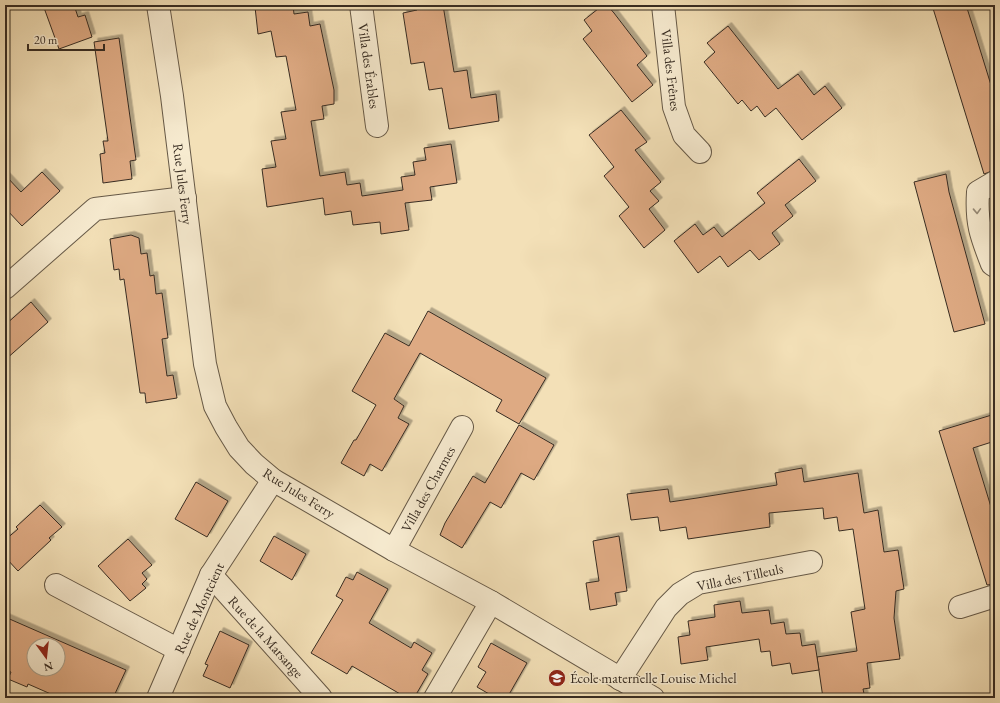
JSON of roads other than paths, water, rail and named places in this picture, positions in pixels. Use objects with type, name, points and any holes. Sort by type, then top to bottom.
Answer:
[{"type":"street","name":"Rue Jules Ferry","points":[[158,5],[206,364],[215,406],[239,448],[254,464],[273,480],[394,550],[491,602],[653,698]]},
{"type":"street","name":"Villa des Érables","points":[[361,5],[378,126]]},
{"type":"street","name":"Villa des Frênes","points":[[663,5],[674,107],[684,135],[700,152]]},
{"type":"street","points":[[995,182],[978,192],[977,212],[980,233],[992,264],[995,266]]},
{"type":"street","points":[[5,288],[95,209],[185,198]]},
{"type":"street","name":"Villa des Charmes","points":[[394,550],[462,427]]},
{"type":"street","name":"Rue de Montcient","points":[[158,698],[211,575],[273,480]]},
{"type":"street","name":"Villa des Tilleuls","points":[[620,679],[666,608],[680,594],[698,583],[811,562]]},
{"type":"street","name":"Rue de la Marsange","points":[[211,575],[321,698]]},
{"type":"street","points":[[56,585],[179,650]]},
{"type":"street","points":[[960,607],[995,596]]},
{"type":"street","points":[[435,698],[491,602]]},
{"type":"place","name":"École maternelle Louise Michel","points":[[557,678]]}]
